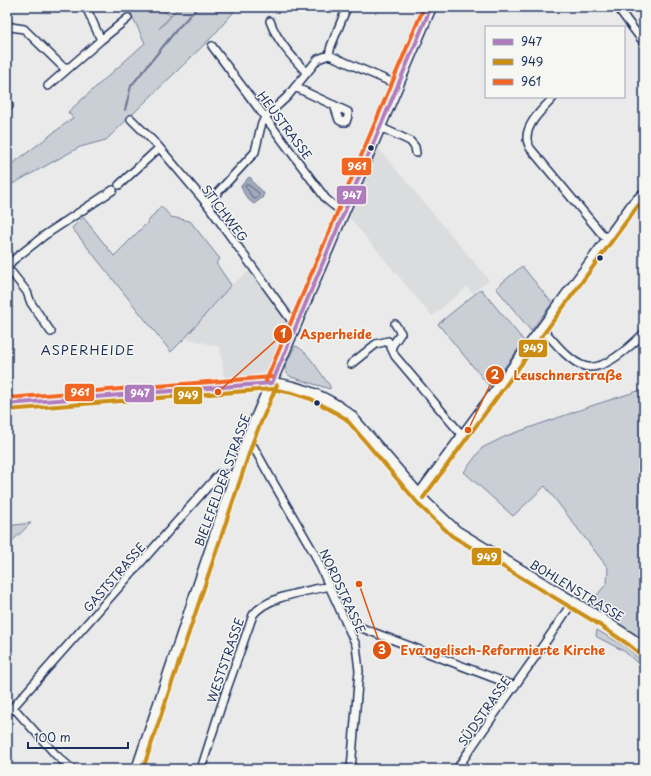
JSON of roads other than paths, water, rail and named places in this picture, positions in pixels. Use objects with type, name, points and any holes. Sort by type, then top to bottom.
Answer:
[{"type":"main road","name":"BIELEFELDER STRASSE","points":[[137,769],[248,437],[431,7]]},
{"type":"main road","points":[[7,404],[272,383]]},
{"type":"main road","name":"BOHLENSTRASSE","points":[[272,383],[301,389],[319,395],[341,407],[364,429],[436,514],[456,531],[571,604],[617,629],[644,650]]},
{"type":"street","points":[[86,7],[101,40]]},
{"type":"street","points":[[329,55],[331,46],[347,7]]},
{"type":"street","points":[[620,7],[627,25],[644,43]]},
{"type":"street","points":[[48,86],[128,18]]},
{"type":"street","points":[[270,21],[274,32],[297,63],[307,73]]},
{"type":"street","points":[[7,22],[12,27],[24,29],[63,67],[70,67]]},
{"type":"street","name":"HEUSTRASSE","points":[[212,46],[326,199],[344,213]]},
{"type":"street","points":[[207,204],[254,152],[265,117],[287,97],[318,59],[329,55],[398,85]]},
{"type":"street","points":[[295,87],[334,105]]},
{"type":"street","points":[[553,98],[528,129],[527,139],[530,148],[606,238]]},
{"type":"street","name":"STICHWEG","points":[[131,119],[159,148],[207,204],[291,320],[296,324]]},
{"type":"street","points":[[380,127],[410,141],[415,147],[416,153]]},
{"type":"street","points":[[119,185],[159,148]]},
{"type":"street","points":[[51,332],[31,303],[27,292],[7,269],[12,261],[45,235],[113,190]]},
{"type":"street","points":[[418,494],[606,238],[632,204],[644,192]]},
{"type":"street","points":[[351,364],[376,344],[390,343],[401,333],[395,324]]},
{"type":"street","points":[[541,327],[570,358],[585,367],[594,367],[614,358],[630,347],[644,333]]},
{"type":"street","points":[[390,343],[395,356],[461,434]]},
{"type":"street","name":"NORDSTRASSE","points":[[248,437],[314,553],[356,645],[359,671],[351,769]]},
{"type":"street","name":"GASTSTRASSE","points":[[7,714],[219,474],[235,476]]},
{"type":"street","name":"WESTSTRASSE","points":[[201,769],[225,694],[253,615],[258,608],[271,600],[328,586]]},
{"type":"street","name":"SÜDSTRASSE","points":[[457,769],[571,604]]},
{"type":"street","points":[[346,622],[515,686]]},
{"type":"street","points":[[13,707],[56,755],[72,769]]},
{"type":"water","points":[[249,177],[264,194],[262,198],[254,204],[246,196],[241,186]]},
{"type":"waterway","points":[[125,110],[131,86],[178,28],[198,7]]},
{"type":"place","name":"Asperheide","points":[[218,392]]},
{"type":"place","name":"Leuschnerstraße","points":[[468,430]]},
{"type":"place","name":"Evangelisch-Reformierte Kirche","points":[[359,584]]},
{"type":"district","name":"ASPERHEIDE","points":[[88,349]]}]
